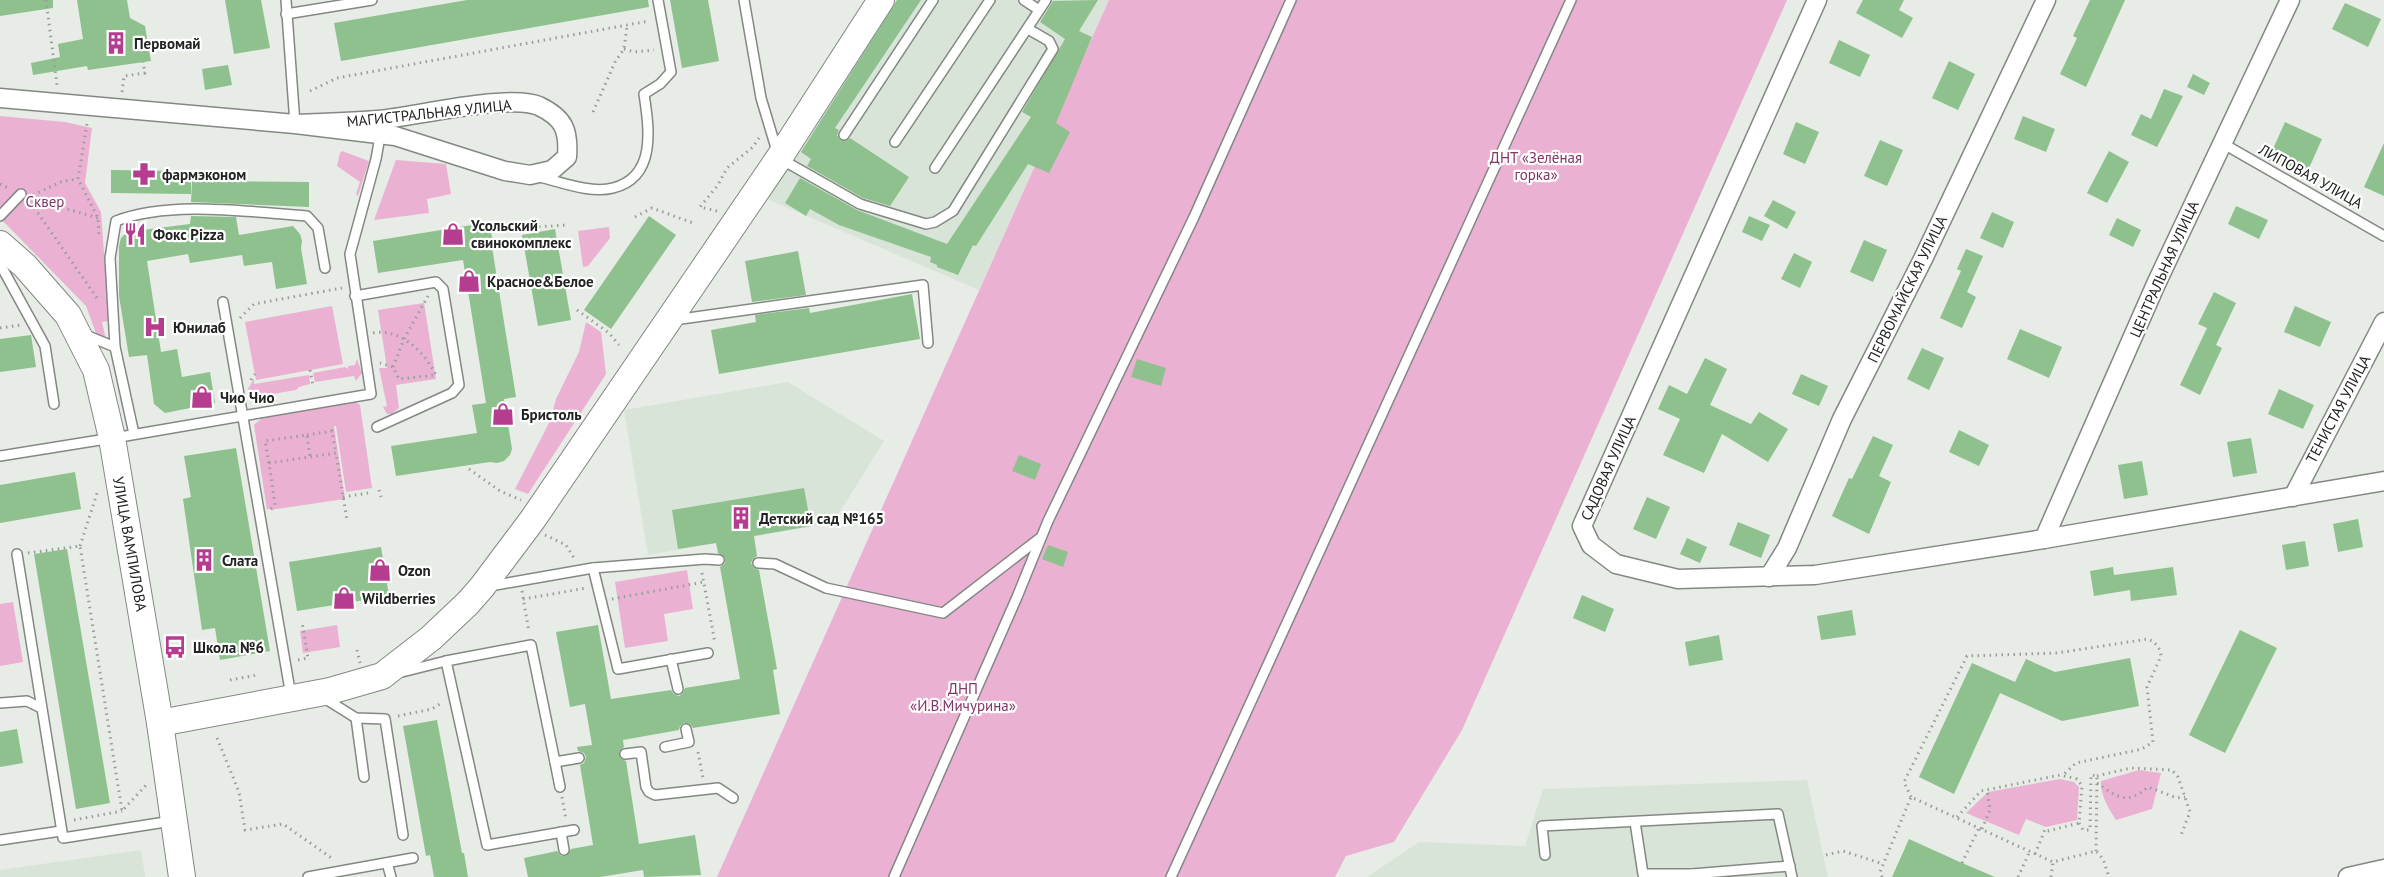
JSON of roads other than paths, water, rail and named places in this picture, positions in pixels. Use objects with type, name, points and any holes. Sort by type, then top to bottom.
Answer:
[{"type":"street","name":"САДОВАЯ УЛИЦА","points":[[1817,0],[1582,526],[1591,545],[1616,564],[1678,579],[1815,575],[2044,540],[2384,481]]},
{"type":"street","name":"ПЕРВОМАЙСКАЯ УЛИЦА","points":[[1769,577],[1787,548],[1842,419],[1923,259],[2046,0]]},
{"type":"street","name":"ЦЕНТРАЛЬНАЯ УЛИЦА","points":[[2044,540],[2156,284],[2290,0]]},
{"type":"street","points":[[160,723],[291,699],[382,676],[431,638],[482,587],[533,519],[779,158],[879,2]]},
{"type":"street","name":"МАГИСТРАЛЬНАЯ УЛИЦА","points":[[0,98],[295,124],[380,127],[471,106],[511,103],[536,105],[558,117],[569,136],[567,157],[552,170],[530,175],[505,171],[395,136],[380,127]]},
{"type":"street","name":"УЛИЦА ВАМПИЛОВА","points":[[0,244],[25,266],[68,315],[96,370],[115,437],[182,877]]},
{"type":"street","name":"ТЕНИСТАЯ УЛИЦА","points":[[2293,497],[2384,322]]},
{"type":"street","points":[[2348,877],[2384,869]]},
{"type":"lane","points":[[286,0],[295,124]]},
{"type":"lane","points":[[286,14],[372,0]]},
{"type":"lane","points":[[530,175],[594,188],[612,189],[635,178],[645,158],[648,127],[644,94],[660,84],[671,72],[658,0]]},
{"type":"lane","points":[[744,0],[761,98],[779,158],[860,204],[926,224],[935,222],[953,211],[1053,49],[1049,41],[1028,29]]},
{"type":"lane","points":[[844,135],[933,0]]},
{"type":"lane","points":[[895,142],[990,0]]},
{"type":"lane","points":[[1024,0],[1039,10]]},
{"type":"lane","points":[[935,168],[1046,0]]},
{"type":"lane","points":[[894,877],[1042,536],[1194,217],[1291,0]]},
{"type":"lane","points":[[1171,877],[1571,0]]},
{"type":"lane","points":[[0,456],[371,394],[350,254],[380,127]]},
{"type":"lane","name":"ЛИПОВАЯ УЛИЦА","points":[[2222,143],[2384,236]]},
{"type":"lane","points":[[0,216],[24,196]]},
{"type":"lane","points":[[115,437],[115,347],[110,258],[116,221],[159,210],[240,211],[307,216],[318,228],[325,268]]},
{"type":"lane","points":[[0,264],[45,346],[54,404]]},
{"type":"lane","points":[[355,296],[436,282],[443,289],[459,386],[452,393],[377,427]]},
{"type":"lane","points":[[666,321],[923,285],[928,343]]},
{"type":"lane","points":[[223,302],[291,699]]},
{"type":"lane","points":[[76,332],[115,347]]},
{"type":"lane","points":[[758,563],[775,564],[826,588],[943,613],[1042,536]]},
{"type":"lane","points":[[17,555],[63,838],[174,820]]},
{"type":"lane","points":[[482,587],[593,568],[699,559],[719,560]]},
{"type":"lane","points":[[593,568],[618,669],[708,653]]},
{"type":"lane","points":[[382,676],[531,645],[560,787]]},
{"type":"lane","points":[[671,659],[678,689]]},
{"type":"lane","points":[[446,661],[488,845],[568,831],[564,850]]},
{"type":"lane","points":[[317,693],[356,718],[385,719],[403,835]]},
{"type":"lane","points":[[0,703],[27,701],[41,708]]},
{"type":"lane","points":[[356,718],[364,777]]},
{"type":"lane","points":[[665,747],[689,742],[686,729]]},
{"type":"lane","points":[[625,754],[640,752],[646,787],[655,795],[718,788],[733,798]]},
{"type":"lane","points":[[555,762],[579,758]]},
{"type":"lane","points":[[1545,855],[1542,826],[1778,814],[1792,877]]},
{"type":"lane","points":[[1635,822],[1643,874],[1652,876],[1737,874],[1790,866]]},
{"type":"lane","points":[[0,840],[61,826]]},
{"type":"lane","points":[[308,877],[413,858]]},
{"type":"lane","points":[[387,863],[391,877]]},
{"type":"place","name":"Первомай","points":[[116,43]]},
{"type":"place","name":"фармэконом","points":[[144,174]]},
{"type":"place","name":"Фокс Pizza","points":[[135,234]]},
{"type":"place","name":"Усольский свинокомплекс","points":[[453,234]]},
{"type":"place","name":"Красное&Белое","points":[[469,281]]},
{"type":"place","name":"Юнилаб","points":[[155,327]]},
{"type":"place","name":"Чио Чио","points":[[202,397]]},
{"type":"place","name":"Бристоль","points":[[503,414]]},
{"type":"place","name":"Детский сад №165","points":[[741,518]]},
{"type":"place","name":"Слата","points":[[204,560]]},
{"type":"place","name":"Ozon","points":[[380,570]]},
{"type":"place","name":"Wildberries","points":[[344,598]]},
{"type":"place","name":"Школа №6","points":[[175,647]]},
{"type":"park label","name":"ДНТ «Зелёная горка»","points":[[1536,166]]},
{"type":"park label","name":"Сквер","points":[[45,201]]},
{"type":"park label","name":"ДНП «И.В.Мичурина»","points":[[963,696]]}]
